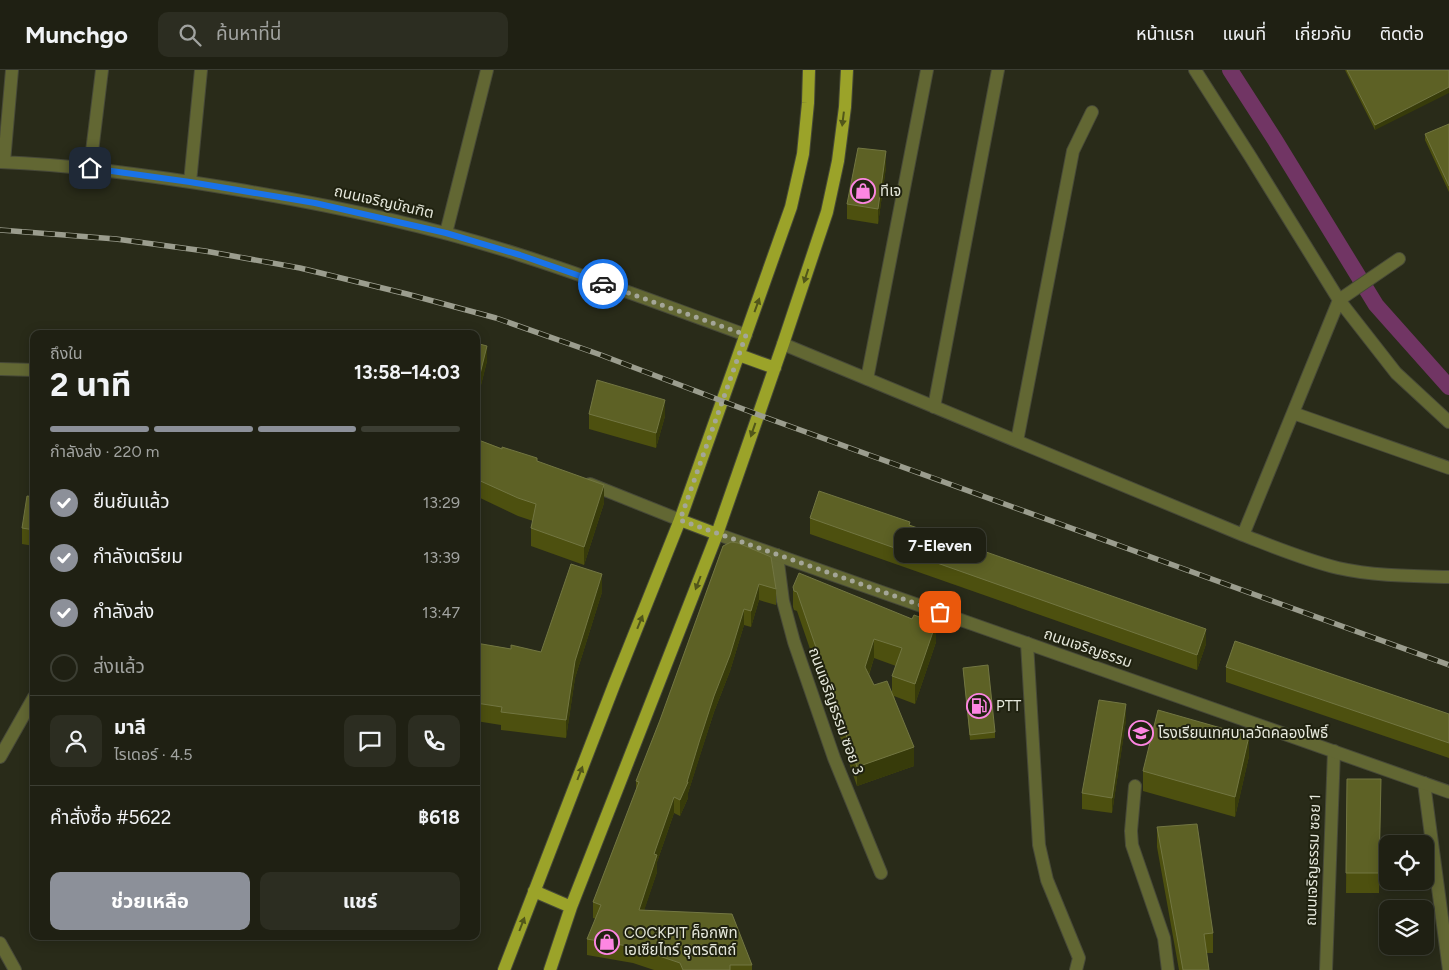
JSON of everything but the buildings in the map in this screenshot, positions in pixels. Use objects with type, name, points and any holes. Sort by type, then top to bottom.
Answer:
[{"type":"main road","points":[[504,970],[680,520],[792,207],[803,154],[809,70]]},
{"type":"main road","points":[[550,970],[571,906],[717,534],[827,212],[838,161],[845,106],[847,70]]},
{"type":"main road","points":[[739,355],[775,368]]},
{"type":"main road","points":[[680,520],[717,534]]},
{"type":"main road","points":[[534,891],[571,906]]},
{"type":"street","points":[[2,162],[12,70]]},
{"type":"street","points":[[90,168],[102,70]]},
{"type":"street","points":[[190,182],[201,70]]},
{"type":"street","points":[[446,233],[487,70]]},
{"type":"street","points":[[867,379],[927,70]]},
{"type":"street","points":[[934,407],[998,70]]},
{"type":"street","points":[[1195,70],[1339,300],[1396,373],[1449,422]]},
{"type":"street","points":[[1017,441],[1073,151],[1092,112]]},
{"type":"street","name":"ถนนเจริญบัณฑิต","points":[[2,162],[90,168],[190,182],[315,203],[446,233],[520,255],[746,335]]},
{"type":"street","points":[[1243,535],[1339,300],[1399,259]]},
{"type":"street","points":[[783,344],[1300,557],[1339,568],[1392,575],[1449,577]]},
{"type":"street","points":[[0,369],[30,370]]},
{"type":"street","points":[[1293,413],[1449,468]]},
{"type":"street","points":[[582,481],[680,520]]},
{"type":"street","name":"ถนนเจริญธรรม","points":[[717,534],[1449,792]]},
{"type":"street","name":"ถนนเจริญธรรม ซอย 3","points":[[777,555],[783,601],[794,642],[834,758],[881,873]]},
{"type":"street","points":[[1027,643],[1039,845],[1047,880],[1079,958],[1076,970]]},
{"type":"street","points":[[0,758],[30,704]]},
{"type":"street","name":"ถนนเจริญธรรม ซอย 1","points":[[1326,970],[1334,752]]},
{"type":"street","points":[[1424,783],[1449,970]]},
{"type":"street","points":[[1135,786],[1131,831],[1132,845],[1164,938],[1168,970]]},
{"type":"street","points":[[0,943],[16,970]]},
{"type":"waterway","points":[[1230,70],[1376,305],[1449,387]]},
{"type":"railway","points":[[0,230],[116,239],[205,251],[300,268],[496,318],[1449,665]]},
{"type":"way so far","points":[[603,284],[746,335],[680,520],[940,612]]},
{"type":"place","name":"ทีเจ","points":[[863,191]]},
{"type":"place","name":"7-Eleven","points":[[940,612]]},
{"type":"place","name":"PTT","points":[[979,706]]},
{"type":"place","name":"โรงเรียนเทศบาลวัดคลองโพธิ์","points":[[1141,733]]},
{"type":"place","name":"COCKPIT ค็อกพิท เอเซียไทร์ อุตรดิตถ์","points":[[607,942]]},
{"type":"route","points":[[90,168],[190,182],[315,203],[446,233],[520,255],[603,284]]}]
